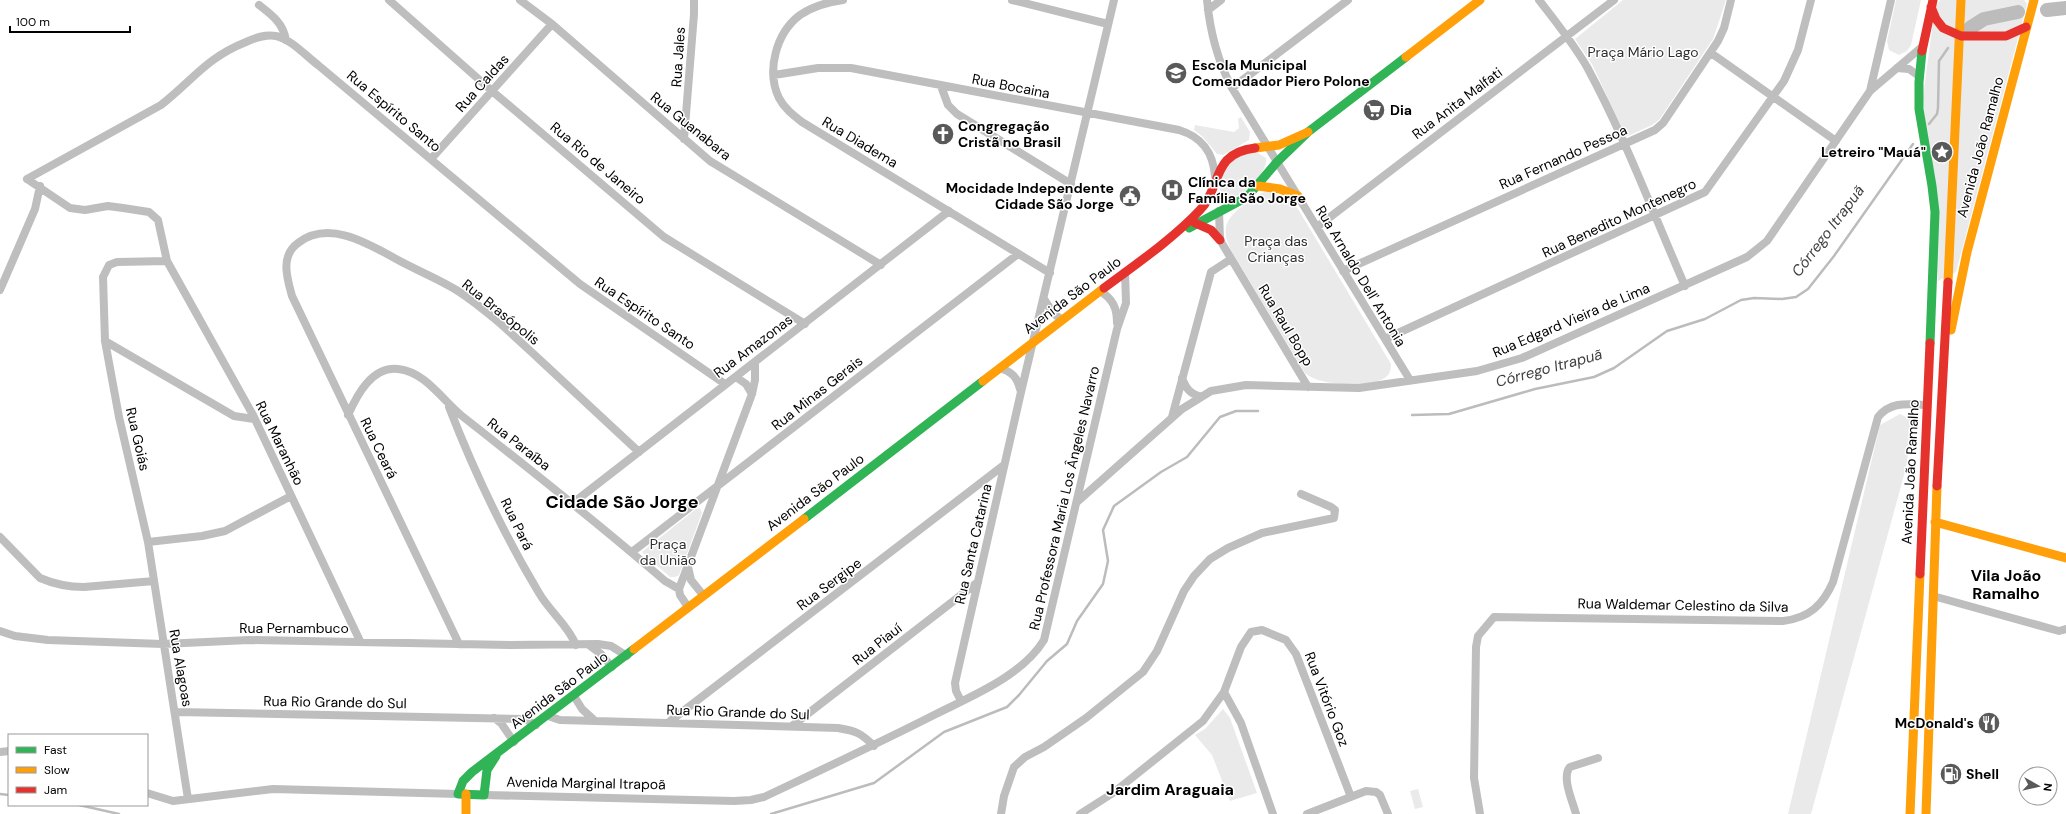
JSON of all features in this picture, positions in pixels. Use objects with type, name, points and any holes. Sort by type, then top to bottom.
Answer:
[{"type":"main road","name":"Avenida São Paulo","points":[[462,794],[459,786],[464,778],[496,756],[627,656],[703,595],[1100,291],[1152,252],[1195,223],[1241,201],[1258,186],[1277,162],[1308,132],[1480,0]]},
{"type":"main road","name":"Avenida João Ramalho","points":[[1926,811],[1935,522],[1944,372],[1961,0]]},
{"type":"main road","name":"Avenida João Ramalho","points":[[1944,372],[1967,252],[2034,0]]},
{"type":"main road","name":"Avenida João Ramalho","points":[[1911,814],[1935,212],[1933,184],[1918,97],[1924,45],[1932,3]]},
{"type":"main road","points":[[1932,3],[1938,24],[1947,33],[1959,37],[2006,36],[2026,27]]},
{"type":"main road","name":"Avenida São Paulo","points":[[1152,252],[1200,210],[1207,200],[1214,181],[1226,160],[1237,151],[1266,145],[1280,145],[1308,132]]},
{"type":"main road","points":[[1214,181],[1219,211]]},
{"type":"main road","points":[[1258,186],[1280,189],[1298,196]]},
{"type":"main road","points":[[1195,223],[1211,230],[1220,240]]},
{"type":"main road","points":[[1935,522],[2066,558]]},
{"type":"main road","name":"Avenida São Paulo","points":[[484,795],[487,770],[496,756]]},
{"type":"main road","points":[[462,794],[466,814]]},
{"type":"main road","name":"Avenida Marginal Itrapoã","points":[[462,794],[484,795]]},
{"type":"main road","points":[[1911,814],[1926,811]]},
{"type":"street","name":"Rua Rio de Janeiro","points":[[389,0],[492,91],[664,237],[805,324]]},
{"type":"street","name":"Rua Guanabara","points":[[520,0],[552,24],[684,139],[716,164],[881,265]]},
{"type":"street","name":"Rua Jales","points":[[684,139],[694,0]]},
{"type":"street","name":"Rua Diadema","points":[[843,0],[811,8],[791,23],[783,35],[777,47],[774,75],[776,91],[780,99],[794,116],[1050,273]]},
{"type":"street","points":[[1012,0],[1108,24]]},
{"type":"street","name":"Rua Santa Catarina","points":[[961,701],[956,691],[955,683],[1032,343],[1044,299],[1114,0]]},
{"type":"street","name":"Rua Arnaldo Dell' Antonia","points":[[1207,0],[1212,40],[1224,73],[1232,88],[1410,380]]},
{"type":"street","points":[[1208,10],[1221,0]]},
{"type":"street","points":[[1232,88],[1348,0]]},
{"type":"street","points":[[1539,0],[1567,36],[1587,67],[1624,144],[1685,286]]},
{"type":"street","name":"Rua Anita Malfati","points":[[1317,228],[1614,0]]},
{"type":"street","name":"Rua Fernando Pessoa","points":[[1343,271],[1655,130],[1663,123],[1711,53],[1722,34],[1731,0]]},
{"type":"street","name":"Rua Benedito Montenegro","points":[[1385,338],[1705,192],[1773,97],[1794,62],[1811,0]]},
{"type":"street","points":[[1870,91],[1891,0]]},
{"type":"street","points":[[259,5],[279,22],[285,31],[286,40]]},
{"type":"street","name":"Rua Caldas","points":[[431,159],[552,24]]},
{"type":"street","name":"Rua Espírito Santo","points":[[27,178],[161,105],[202,68],[230,48],[257,37],[276,36],[286,40],[580,284],[725,384]]},
{"type":"street","name":"Rua Edgard Vieira de Lima","points":[[1076,502],[1172,418],[1199,396],[1211,390],[1246,384],[1359,388],[1477,371],[1522,358],[1685,286],[1756,252],[1767,241],[1870,91],[1924,45]]},
{"type":"street","points":[[1711,53],[1836,141]]},
{"type":"street","name":"Rua Bocaina","points":[[774,75],[818,68],[851,68],[1179,130],[1199,139],[1209,151],[1213,163],[1214,181]]},
{"type":"street","points":[[1897,68],[1909,69],[1920,76]]},
{"type":"street","points":[[941,86],[948,105],[957,114],[1071,184]]},
{"type":"street","name":"Rua Maranhão","points":[[27,178],[70,208],[77,210],[108,206],[149,212],[158,220],[167,262],[254,420],[360,641]]},
{"type":"street","points":[[0,290],[35,209],[40,186]]},
{"type":"street","name":"Rua Amazonas","points":[[574,503],[949,211]]},
{"type":"street","name":"Rua Raul Bopp","points":[[1219,211],[1220,240],[1308,387]]},
{"type":"street","name":"Rua Brasópolis","points":[[286,260],[295,245],[306,236],[337,234],[367,242],[457,291],[520,342],[639,452]]},
{"type":"street","name":"Rua Minas Gerais","points":[[632,552],[1018,254]]},
{"type":"street","points":[[1172,418],[1211,272],[1231,259]]},
{"type":"street","name":"Rua Ceará","points":[[286,260],[287,279],[292,296],[459,644]]},
{"type":"street","name":"Rua Goiás","points":[[148,542],[119,417],[106,341],[103,277],[109,265],[117,262],[167,262]]},
{"type":"street","name":"Rua Professora Maria Los Ângeles Navarro","points":[[961,701],[994,685],[1027,660],[1044,640],[1117,330],[1126,303],[1125,272]]},
{"type":"street","name":"Rua Professora Maria Los Ângeles Navarro","points":[[1100,291],[1110,299],[1115,308],[1117,330]]},
{"type":"street","points":[[1044,299],[1053,313],[1062,320]]},
{"type":"street","points":[[106,341],[234,416],[254,420]]},
{"type":"street","points":[[688,607],[680,595],[679,589],[719,486],[752,394],[756,380],[755,362]]},
{"type":"street","points":[[1000,368],[1013,374],[1018,380],[1021,392]]},
{"type":"street","name":"Rua Paraíba","points":[[348,415],[358,394],[374,376],[386,369],[407,370],[418,375],[449,406],[574,503],[665,581],[679,589]]},
{"type":"street","points":[[736,377],[746,384],[752,394]]},
{"type":"street","points":[[1182,378],[1187,389],[1192,394],[1199,396]]},
{"type":"street","name":"Rua Waldemar Celestino da Silva","points":[[1480,814],[1474,778],[1476,647],[1478,636],[1494,617],[1783,621],[1803,616],[1819,606],[1832,582],[1878,417],[1882,411],[1894,405],[1927,405]]},
{"type":"street","name":"Rua Pará","points":[[449,406],[463,443],[518,555],[540,595],[570,631],[576,645]]},
{"type":"street","name":"Rua Sergipe","points":[[669,722],[1004,466]]},
{"type":"street","points":[[1001,814],[1004,796],[1014,767],[1025,757],[1044,747],[1086,718],[1143,672],[1157,651],[1184,591],[1194,576],[1210,559],[1228,548],[1262,533],[1334,518],[1335,510],[1331,507],[1301,494]]},
{"type":"street","points":[[148,542],[202,536],[225,531],[291,496]]},
{"type":"street","points":[[0,537],[40,578],[47,581],[78,587],[114,586],[154,581]]},
{"type":"street","name":"Rua Alagoas","points":[[148,542],[163,644],[176,712],[188,799]]},
{"type":"street","points":[[688,565],[691,580],[703,595]]},
{"type":"street","name":"Rua Piauí","points":[[792,726],[978,582]]},
{"type":"street","points":[[1933,596],[2059,630],[2066,628]]},
{"type":"street","name":"Rua Vitório Goz","points":[[1080,814],[1113,793],[1192,731],[1207,716],[1224,692],[1241,647],[1251,632],[1262,630],[1286,640],[1296,654],[1351,797]]},
{"type":"street","name":"Rua Pernambuco","points":[[0,631],[15,636],[48,640],[163,644],[249,640],[589,645],[611,646],[627,656]]},
{"type":"street","points":[[589,645],[601,654],[612,667]]},
{"type":"street","points":[[1224,692],[1241,723],[1273,814]]},
{"type":"street","points":[[574,696],[582,710],[594,720]]},
{"type":"street","name":"Avenida Marginal Itrapoã","points":[[484,795],[751,800],[764,797],[874,746],[961,701]]},
{"type":"street","name":"Rua Rio Grande do Sul","points":[[176,712],[525,719],[536,725]]},
{"type":"street","name":"Rua Rio Grande do Sul","points":[[548,716],[560,720],[838,728],[855,731],[863,735],[874,746]]},
{"type":"street","points":[[494,718],[501,723],[514,742]]},
{"type":"street","points":[[1576,814],[1567,779],[1567,770],[1570,767],[1598,758]]},
{"type":"street","name":"Avenida Marginal Itrapoã","points":[[148,793],[173,801],[273,789],[462,794]]},
{"type":"street","points":[[1307,814],[1351,797],[1372,791],[1380,795],[1388,814]]},
{"type":"green space","name":"Praça Mário Lago","points":[[1623,0],[1726,0],[1713,39],[1659,120],[1652,125],[1626,137],[1592,64],[1575,39]]},
{"type":"green space","points":[[1896,0],[1921,0],[1911,45],[1907,51],[1899,55],[1889,50],[1887,41]]},
{"type":"green space","points":[[1940,0],[2024,0],[2027,4],[1956,272],[1938,281],[1923,97],[1935,7]]},
{"type":"green space","points":[[1241,117],[1250,132],[1249,140],[1223,155],[1217,154],[1203,137],[1194,130],[1195,125],[1234,132],[1239,128],[1238,119]]},
{"type":"green space","points":[[1258,153],[1266,158],[1266,164],[1258,178],[1252,185],[1237,196],[1231,199],[1225,199],[1221,194],[1220,182],[1230,164],[1239,156]]},
{"type":"green space","name":"Praça das Crianças","points":[[1267,191],[1287,198],[1298,209],[1391,364],[1390,371],[1386,377],[1369,383],[1345,384],[1321,381],[1305,373],[1232,252],[1226,237],[1226,225],[1238,209],[1258,195]]},
{"type":"green space","points":[[1900,414],[1910,419],[1912,423],[1906,468],[1811,814],[1788,814],[1880,425]]},
{"type":"green space","name":"Praça da União","points":[[700,508],[702,513],[679,575],[670,577],[642,552],[696,509]]},
{"type":"green space","points":[[1223,709],[1230,718],[1257,793],[1230,801],[1212,755],[1195,735],[1205,729]]},
{"type":"green space","points":[[1418,789],[1423,807],[1415,809],[1410,791]]},
{"type":"waterway","name":"Córrego Itrapuã","points":[[2047,10],[2066,8]]},
{"type":"waterway","name":"Córrego Itrapuã","points":[[1970,28],[1984,19],[2018,12]]},
{"type":"waterway","name":"Córrego Itrapuã","points":[[1929,124],[1937,114],[1938,108],[1939,61],[1948,48]]},
{"type":"waterway","name":"Córrego Itrapuã","points":[[1412,415],[1449,414],[1535,389],[1594,377],[1614,368],[1667,331],[1705,319],[1741,300],[1754,298],[1782,299],[1796,297],[1808,289],[1834,256],[1913,144]]},
{"type":"waterway","name":"Córrego Itrapuã","points":[[771,814],[874,783],[944,732],[1007,707],[1047,661],[1067,644],[1077,621],[1103,584],[1108,561],[1103,530],[1114,506],[1161,472],[1187,457],[1220,417],[1236,411],[1258,411]]},
{"type":"waterway","points":[[0,794],[8,795]]},
{"type":"waterway","points":[[83,806],[119,814]]},
{"type":"traffic: fast","points":[[1922,51],[1919,82],[1919,109],[1935,212],[1930,343]]},
{"type":"traffic: fast","points":[[1189,228],[1247,197],[1277,162],[1308,132],[1406,57]]},
{"type":"traffic: fast","points":[[804,519],[983,381]]},
{"type":"traffic: fast","points":[[496,756],[487,770],[484,795],[458,794],[463,781],[472,772],[634,649]]},
{"type":"traffic: slow","points":[[1406,57],[1480,0]]},
{"type":"traffic: slow","points":[[1948,282],[1961,0]]},
{"type":"traffic: slow","points":[[1951,330],[1967,252],[2034,0]]},
{"type":"traffic: slow","points":[[1255,148],[1279,145],[1308,132]]},
{"type":"traffic: slow","points":[[1258,186],[1280,189],[1298,196]]},
{"type":"traffic: slow","points":[[983,381],[1104,288]]},
{"type":"traffic: slow","points":[[1926,814],[1937,486]]},
{"type":"traffic: slow","points":[[634,649],[804,519]]},
{"type":"traffic: slow","points":[[1935,522],[2066,558]]},
{"type":"traffic: slow","points":[[1910,814],[1920,574]]},
{"type":"traffic: slow","points":[[466,794],[466,814]]},
{"type":"traffic: jam","points":[[1922,51],[1933,0]]},
{"type":"traffic: jam","points":[[1931,7],[1936,19],[1943,28],[1961,36],[2006,36],[2026,27]]},
{"type":"traffic: jam","points":[[1104,288],[1166,241],[1200,210],[1207,201],[1219,172],[1231,157],[1241,151],[1255,148]]},
{"type":"traffic: jam","points":[[1195,223],[1211,230],[1220,240]]},
{"type":"traffic: jam","points":[[1937,486],[1948,282]]},
{"type":"traffic: jam","points":[[1920,574],[1930,343]]},
{"type":"place","name":"Escola Municipal Comendador Piero Polone","points":[[1176,73]]},
{"type":"place","name":"Dia","points":[[1374,110]]},
{"type":"place","name":"Congregação Cristã no Brasil","points":[[943,134]]},
{"type":"place","name":"Letreiro \"Mauá\"","points":[[1942,152]]},
{"type":"place","name":"Clínica da Família São Jorge","points":[[1172,190]]},
{"type":"place","name":"Mocidade Independente Cidade São Jorge","points":[[1130,196]]},
{"type":"place","name":"McDonald's","points":[[1989,723]]},
{"type":"place","name":"Shell","points":[[1951,774]]},
{"type":"district","name":"Cidade São Jorge","points":[[622,502]]},
{"type":"district","name":"Vila João Ramalho","points":[[2006,584]]},
{"type":"district","name":"Jardim Araguaia","points":[[1170,789]]}]
